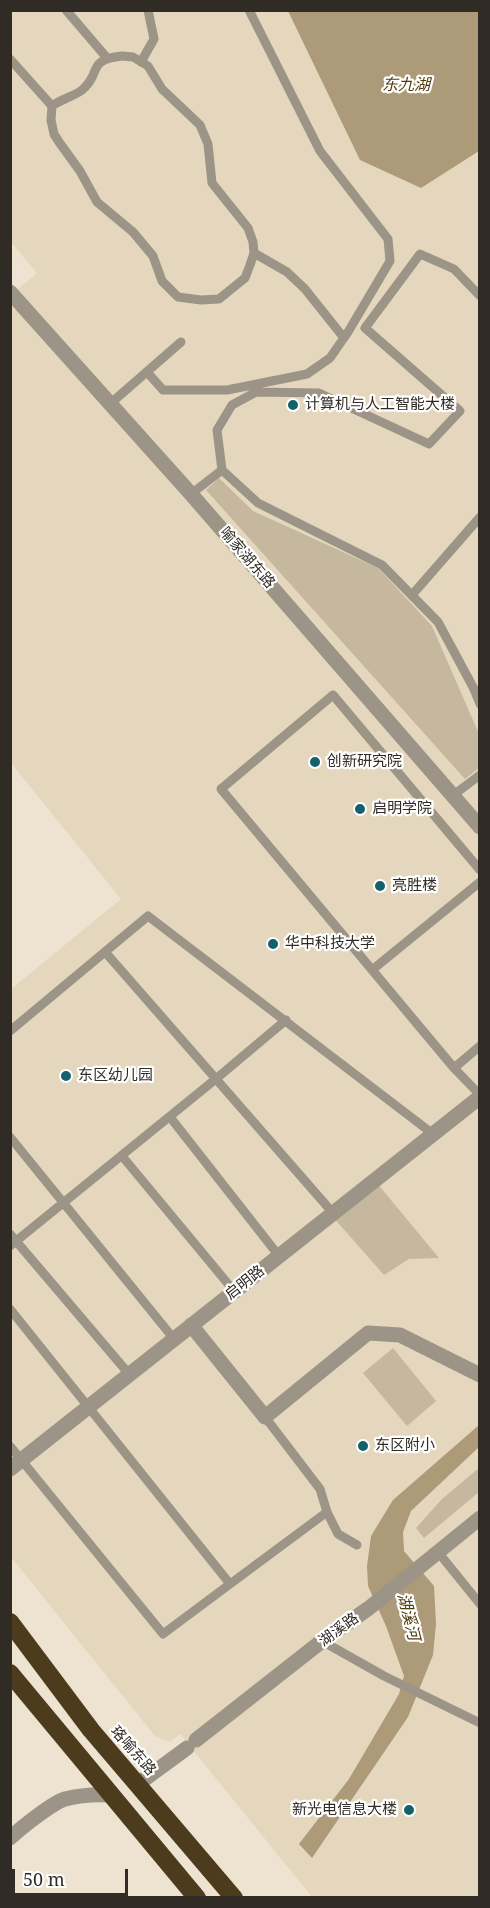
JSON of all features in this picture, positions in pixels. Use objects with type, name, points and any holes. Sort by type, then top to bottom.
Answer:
[{"type":"highway","name":"珞喻东路","points":[[10,1622],[91,1730],[234,1898]]},
{"type":"highway","points":[[10,1673],[197,1898]]},
{"type":"street","name":"喻家湖东路","points":[[10,292],[191,494],[480,827]]},
{"type":"street","name":"启明路","points":[[16,1464],[480,1096]]},
{"type":"street","points":[[191,1325],[265,1417],[368,1333],[400,1335],[479,1372]]},
{"type":"street","name":"湖溪路","points":[[138,1784],[322,1641],[369,1608],[480,1518]]},
{"type":"street","points":[[10,1838],[63,1800],[96,1794],[112,1795]]},
{"type":"lane","points":[[66,10],[107,58]]},
{"type":"lane","points":[[141,62],[154,39],[148,10]]},
{"type":"lane","points":[[147,372],[163,390],[227,390],[307,374],[330,358],[390,261],[388,239],[320,151],[249,10]]},
{"type":"lane","points":[[10,59],[52,106],[51,120],[54,134],[74,161],[97,202],[133,232],[153,256],[162,281],[178,297],[201,300],[219,299],[245,278],[254,253],[253,242],[248,228],[213,183],[206,135],[200,125],[162,89],[148,66],[133,57],[107,58],[99,62],[82,90],[52,106]]},
{"type":"lane","points":[[254,253],[287,273],[305,289],[344,338]]},
{"type":"lane","points":[[480,296],[454,269],[420,254],[365,328],[460,411],[429,444],[319,393],[256,392],[232,405],[218,430],[222,470],[258,503],[382,565],[438,622],[480,704]]},
{"type":"lane","points":[[111,404],[181,342]]},
{"type":"lane","points":[[191,494],[222,470]]},
{"type":"lane","points":[[412,595],[480,517]]},
{"type":"lane","points":[[480,870],[333,695],[220,789],[480,1096]]},
{"type":"lane","points":[[452,796],[480,775]]},
{"type":"lane","points":[[372,970],[480,882]]},
{"type":"lane","points":[[10,1031],[148,916],[433,1134]]},
{"type":"lane","points":[[106,953],[333,1213]]},
{"type":"lane","points":[[129,1374],[12,1240],[64,1203],[286,1020]]},
{"type":"lane","points":[[454,1068],[480,1046]]},
{"type":"lane","points":[[170,1117],[279,1256]]},
{"type":"lane","points":[[10,1137],[174,1339]]},
{"type":"lane","points":[[122,1156],[234,1291]]},
{"type":"lane","points":[[10,1309],[231,1584]]},
{"type":"lane","points":[[265,1417],[320,1489],[327,1512],[338,1534],[357,1545]]},
{"type":"lane","points":[[10,1446],[16,1464],[163,1634],[327,1512]]},
{"type":"lane","points":[[438,1552],[480,1604]]},
{"type":"lane","points":[[322,1641],[384,1676],[480,1723]]},
{"type":"shaded area","name":"华中科技大学","points":[[10,11],[479,11],[479,1897],[312,1897],[180,1734],[170,1742],[155,1736],[11,1557],[11,989],[121,899],[11,763],[11,295],[37,273],[11,242]]},
{"type":"shaded area","points":[[219,478],[253,511],[378,568],[432,626],[479,734],[479,768],[465,779],[206,490]]},
{"type":"shaded area","points":[[376,1182],[439,1258],[409,1259],[384,1275],[333,1217]]},
{"type":"shaded area","points":[[393,1348],[436,1401],[407,1426],[363,1373]]},
{"type":"shaded area","points":[[479,1468],[479,1492],[424,1538],[416,1528],[442,1499]]},
{"type":"water","name":"东九湖","points":[[288,11],[479,11],[479,151],[421,188],[360,160]]},
{"type":"water","name":"湖溪河","points":[[479,1425],[479,1447],[411,1511],[403,1532],[404,1551],[434,1586],[436,1624],[433,1655],[408,1717],[312,1858],[299,1844],[349,1779],[399,1694],[404,1676],[386,1626],[368,1586],[367,1566],[371,1536],[393,1500]]},
{"type":"place","name":"计算机与人工智能大楼","points":[[293,405]]},
{"type":"place","name":"创新研究院","points":[[315,762]]},
{"type":"place","name":"启明学院","points":[[360,809]]},
{"type":"place","name":"亮胜楼","points":[[380,886]]},
{"type":"place","name":"华中科技大学","points":[[273,944]]},
{"type":"place","name":"东区幼儿园","points":[[66,1076]]},
{"type":"place","name":"东区附小","points":[[363,1446]]},
{"type":"place","name":"新光电信息大楼","points":[[409,1810]]}]
